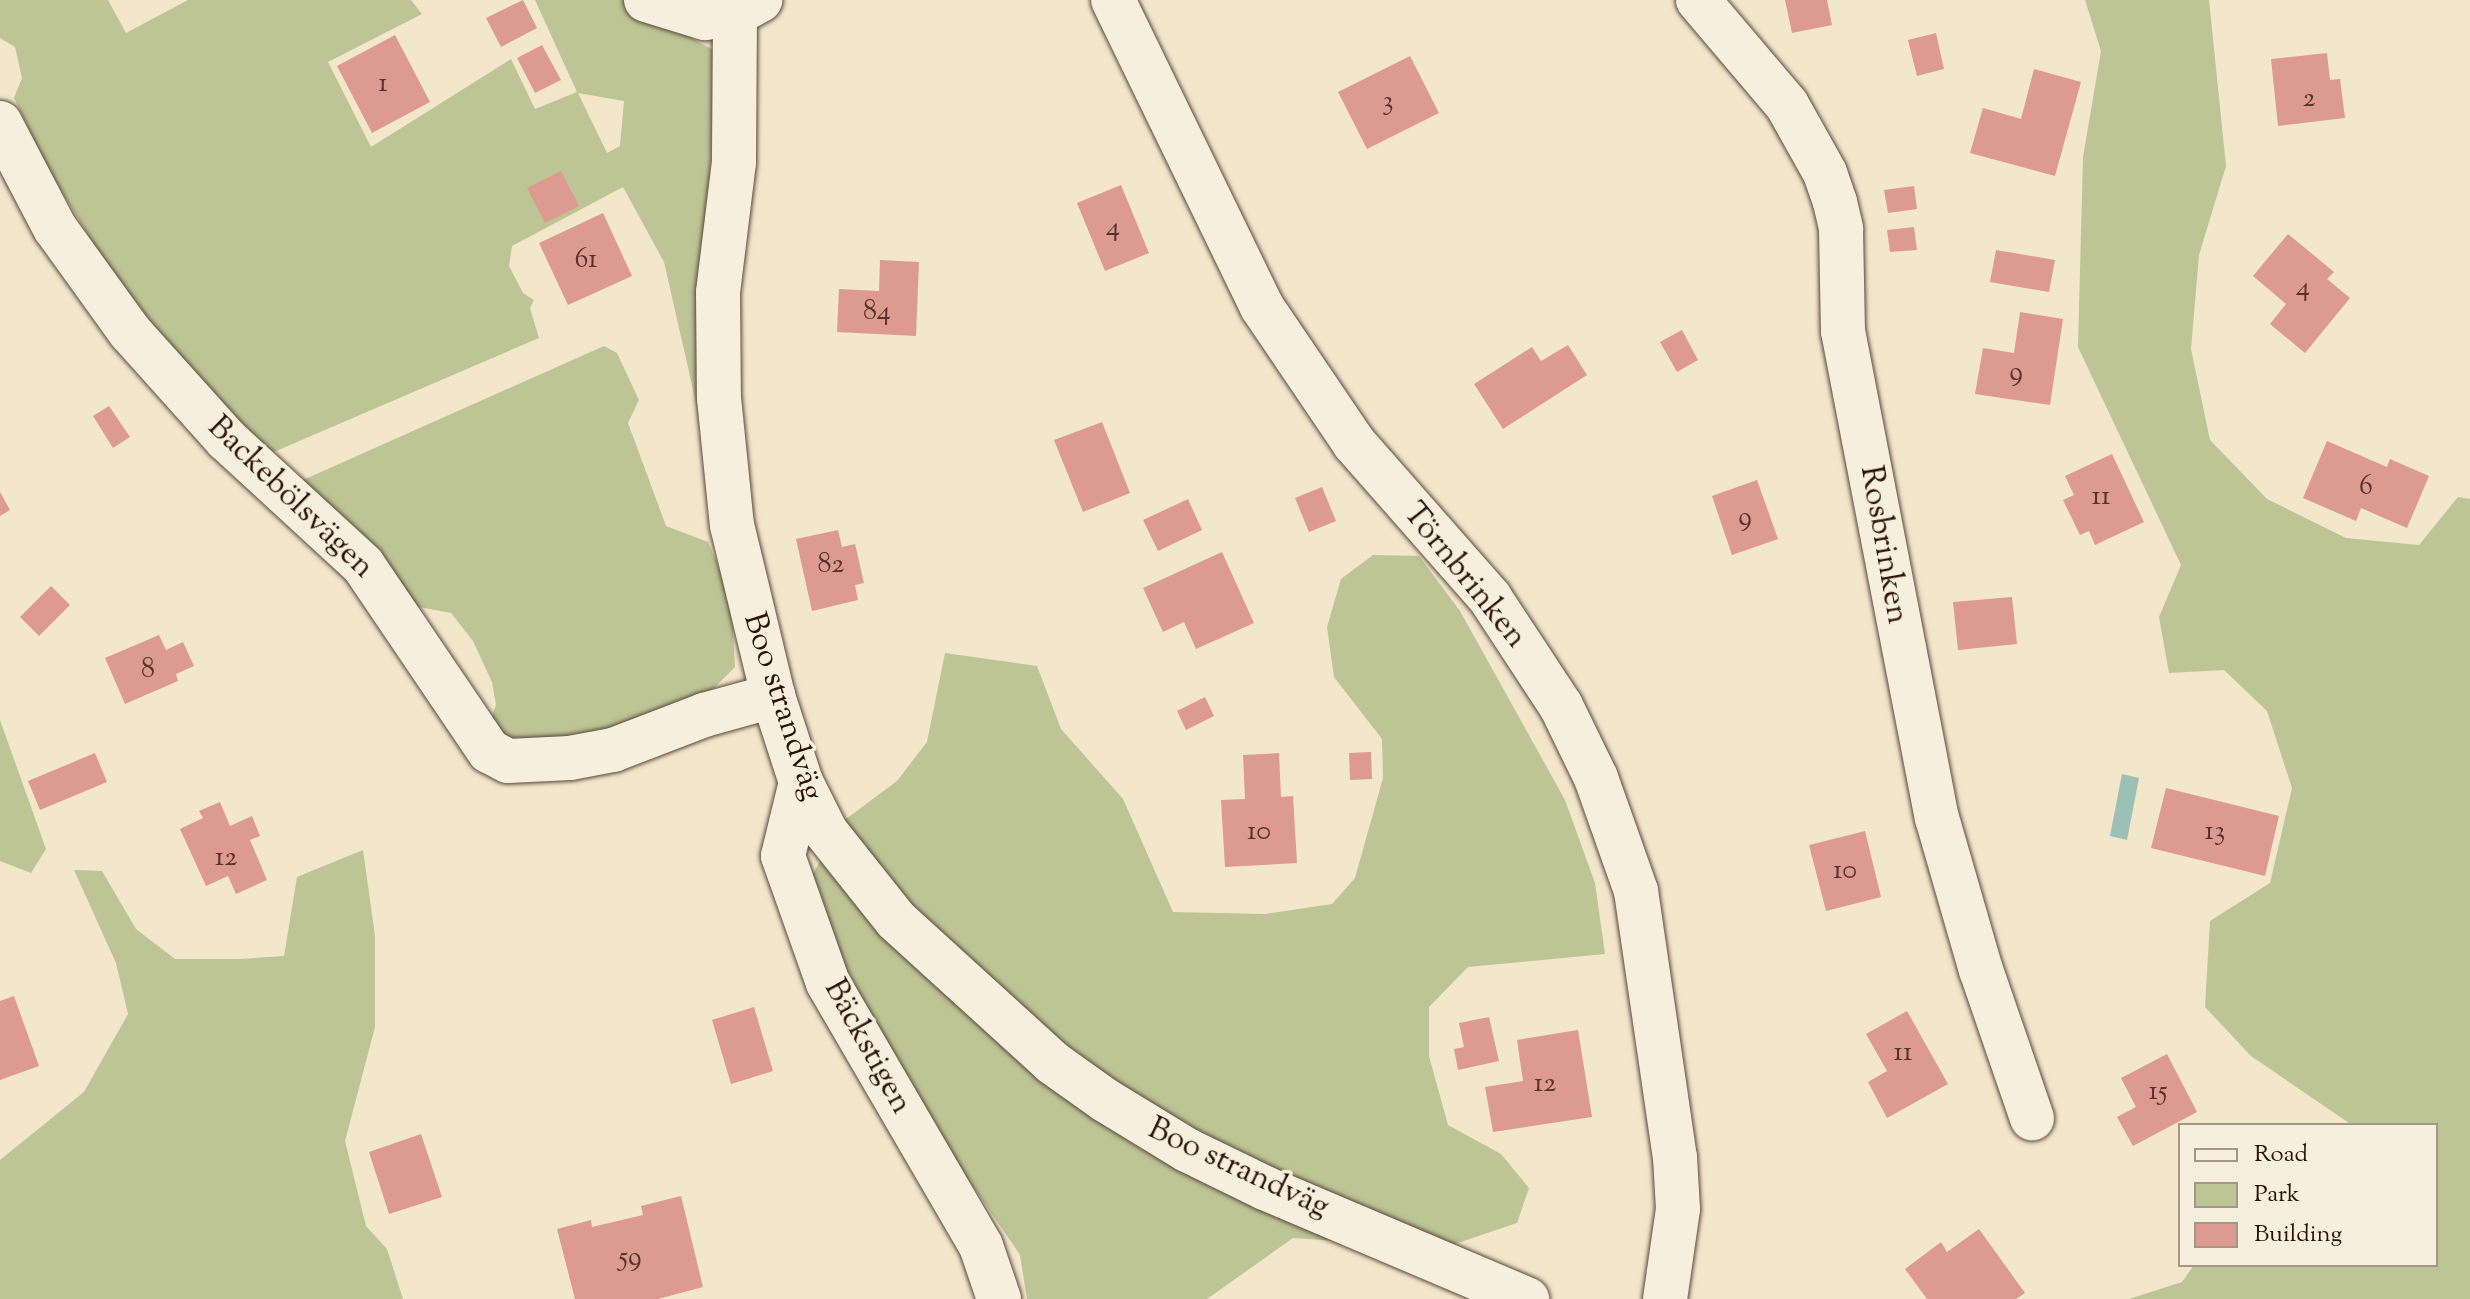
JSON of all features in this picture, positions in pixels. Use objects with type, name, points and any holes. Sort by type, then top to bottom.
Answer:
[{"type":"street","points":[[646,0],[694,17],[747,7]]},
{"type":"street","name":"Törnbrinken","points":[[1113,0],[1262,307],[1354,443],[1505,619],[1561,706],[1596,778],[1636,891],[1675,1157],[1678,1209],[1665,1299]]},
{"type":"street","name":"Rosbrinken","points":[[1698,0],[1787,105],[1825,173],[1835,202],[1841,229],[1843,331],[1937,818],[2032,1118]]},
{"type":"street","name":"Boo strandväg","points":[[747,7],[734,162],[718,293],[719,398],[732,525],[773,696],[801,782],[849,867],[896,920],[1053,1063],[1105,1100],[1187,1150],[1252,1181],[1527,1299]]},
{"type":"street","name":"Backebölsvägen","points":[[0,123],[55,228],[130,332],[226,439],[363,565],[489,751],[508,761],[570,758],[613,750],[704,715],[773,696]]},
{"type":"street","name":"Bäckstigen","points":[[801,782],[783,856],[828,983],[981,1246],[999,1299]]},
{"type":"green space","points":[[0,0],[108,0],[126,33],[188,0],[411,0],[422,14],[328,62],[371,147],[511,59],[535,109],[577,92],[535,0],[622,0],[715,51],[700,420],[664,262],[623,187],[512,246],[509,266],[523,293],[534,300],[530,308],[539,338],[269,454],[167,343],[101,256],[48,169],[14,98],[22,78],[15,47],[0,38]],"holes":[[[578,93],[624,101],[620,146],[607,153]]]},
{"type":"green space","points":[[2085,0],[2209,0],[2226,166],[2199,255],[2191,349],[2210,440],[2267,499],[2346,538],[2419,545],[2458,497],[2470,499],[2470,1299],[2129,1299],[2182,1282],[2193,1267],[2438,1267],[2438,1123],[2349,1123],[2251,1056],[2205,1007],[2210,921],[2270,883],[2292,788],[2267,711],[2224,670],[2169,673],[2159,617],[2181,565],[2078,347],[2083,157],[2101,51]]},
{"type":"green space","points":[[604,346],[617,353],[639,400],[628,423],[666,526],[708,542],[731,596],[735,667],[705,697],[659,717],[532,750],[488,725],[496,705],[492,682],[473,641],[451,613],[419,607],[294,484]]},
{"type":"green space","points":[[1373,555],[1419,556],[1460,611],[1565,800],[1595,883],[1605,954],[1468,967],[1429,1007],[1429,1056],[1448,1125],[1501,1154],[1529,1188],[1517,1223],[1443,1248],[1293,1238],[1207,1299],[1027,1299],[1020,1255],[934,1129],[823,937],[809,881],[842,822],[897,781],[927,742],[945,653],[1037,666],[1061,729],[1123,799],[1173,912],[1265,914],[1332,904],[1355,878],[1383,778],[1382,739],[1334,677],[1327,627],[1341,579]]},
{"type":"green space","points":[[0,720],[46,849],[31,873],[0,861]]},
{"type":"green space","points":[[363,850],[375,936],[375,1027],[345,1141],[366,1226],[387,1249],[403,1299],[0,1299],[0,1160],[84,1092],[128,1014],[116,963],[74,870],[102,871],[136,929],[175,959],[284,956],[297,877]]},
{"type":"water","points":[[2122,774],[2139,778],[2127,840],[2110,836]]},
{"type":"building","points":[[523,0],[537,28],[501,47],[486,18]]},
{"type":"building","points":[[1785,0],[1827,0],[1832,25],[1792,33]]},
{"type":"building","points":[[1936,33],[1944,69],[1917,76],[1908,40]]},
{"type":"building","points":[[395,35],[430,102],[372,133],[337,66]]},
{"type":"building","points":[[542,45],[561,80],[535,93],[517,58]]},
{"type":"building","points":[[2327,53],[2330,80],[2340,79],[2345,118],[2278,126],[2271,59]]},
{"type":"building","points":[[1410,56],[1439,113],[1367,149],[1338,92]]},
{"type":"building","points":[[2034,69],[2081,82],[2055,176],[1970,153],[1983,108],[2021,119]]},
{"type":"building","points":[[561,171],[579,206],[545,223],[527,188]]},
{"type":"building","points":[[1121,185],[1149,253],[1105,271],[1077,203]]},
{"type":"building","points":[[1914,186],[1917,209],[1888,213],[1884,190]]},
{"type":"building","points":[[603,213],[632,276],[568,305],[539,243]]},
{"type":"building","points":[[1914,227],[1917,250],[1890,252],[1887,230]]},
{"type":"building","points":[[2288,234],[2334,272],[2327,279],[2350,298],[2305,353],[2270,324],[2286,304],[2253,276]]},
{"type":"building","points":[[1996,250],[2055,260],[2049,292],[1990,282]]},
{"type":"building","points":[[880,260],[919,262],[916,336],[837,332],[839,289],[879,291]]},
{"type":"building","points":[[2020,312],[2063,319],[2050,405],[1975,394],[1983,348],[2014,353]]},
{"type":"building","points":[[1682,330],[1698,360],[1677,372],[1660,342]]},
{"type":"building","points":[[1568,345],[1587,375],[1503,429],[1474,384],[1532,347],[1541,361]]},
{"type":"building","points":[[109,406],[130,437],[113,448],[93,416]]},
{"type":"building","points":[[1102,422],[1130,493],[1083,512],[1054,440]]},
{"type":"building","points":[[2327,441],[2387,467],[2390,459],[2429,476],[2407,528],[2361,508],[2356,521],[2303,498]]},
{"type":"building","points":[[2112,454],[2144,522],[2095,545],[2089,531],[2080,535],[2063,500],[2074,495],[2065,476]]},
{"type":"building","points":[[1757,480],[1778,539],[1732,555],[1712,496]]},
{"type":"building","points":[[1322,487],[1336,521],[1309,532],[1295,498]]},
{"type":"building","points":[[0,492],[10,510],[0,516]]},
{"type":"building","points":[[1188,499],[1202,530],[1158,551],[1143,520]]},
{"type":"building","points":[[838,530],[842,547],[855,544],[864,583],[855,585],[858,600],[812,611],[796,539]]},
{"type":"building","points":[[1222,552],[1254,623],[1196,649],[1184,622],[1163,632],[1143,588]]},
{"type":"building","points":[[51,586],[70,605],[39,636],[20,617]]},
{"type":"building","points":[[2012,597],[2017,644],[1958,650],[1953,602]]},
{"type":"building","points":[[159,635],[166,650],[183,642],[194,666],[176,674],[178,681],[125,704],[105,658]]},
{"type":"building","points":[[1205,697],[1214,716],[1186,730],[1177,711]]},
{"type":"building","points":[[1371,752],[1372,779],[1350,780],[1349,753]]},
{"type":"building","points":[[95,753],[107,782],[40,810],[28,781]]},
{"type":"building","points":[[1279,753],[1281,797],[1293,796],[1297,863],[1225,867],[1221,800],[1245,799],[1243,755]]},
{"type":"building","points":[[2166,788],[2279,816],[2265,876],[2151,848]]},
{"type":"building","points":[[220,802],[230,826],[252,816],[260,836],[250,840],[267,880],[236,894],[228,876],[206,886],[180,829],[203,818],[199,811]]},
{"type":"building","points":[[1865,831],[1881,897],[1826,911],[1809,845]]},
{"type":"building","points":[[14,996],[39,1066],[0,1080],[0,1001]]},
{"type":"building","points":[[754,1007],[773,1071],[731,1084],[712,1020]]},
{"type":"building","points":[[1907,1011],[1948,1084],[1887,1118],[1868,1082],[1887,1071],[1866,1034]]},
{"type":"building","points":[[1489,1017],[1499,1061],[1458,1070],[1454,1049],[1464,1047],[1459,1023]]},
{"type":"building","points":[[1578,1030],[1592,1117],[1493,1132],[1485,1087],[1523,1081],[1517,1040]]},
{"type":"building","points":[[2167,1054],[2197,1112],[2133,1146],[2117,1117],[2136,1107],[2121,1078]]},
{"type":"building","points":[[421,1134],[442,1197],[389,1214],[369,1152]]},
{"type":"building","points":[[681,1196],[703,1287],[658,1299],[575,1299],[557,1229],[591,1220],[592,1227],[643,1215],[641,1206]]},
{"type":"building","points":[[1979,1229],[2025,1293],[2016,1299],[1927,1299],[1905,1269],[1941,1242],[1947,1252]]}]
